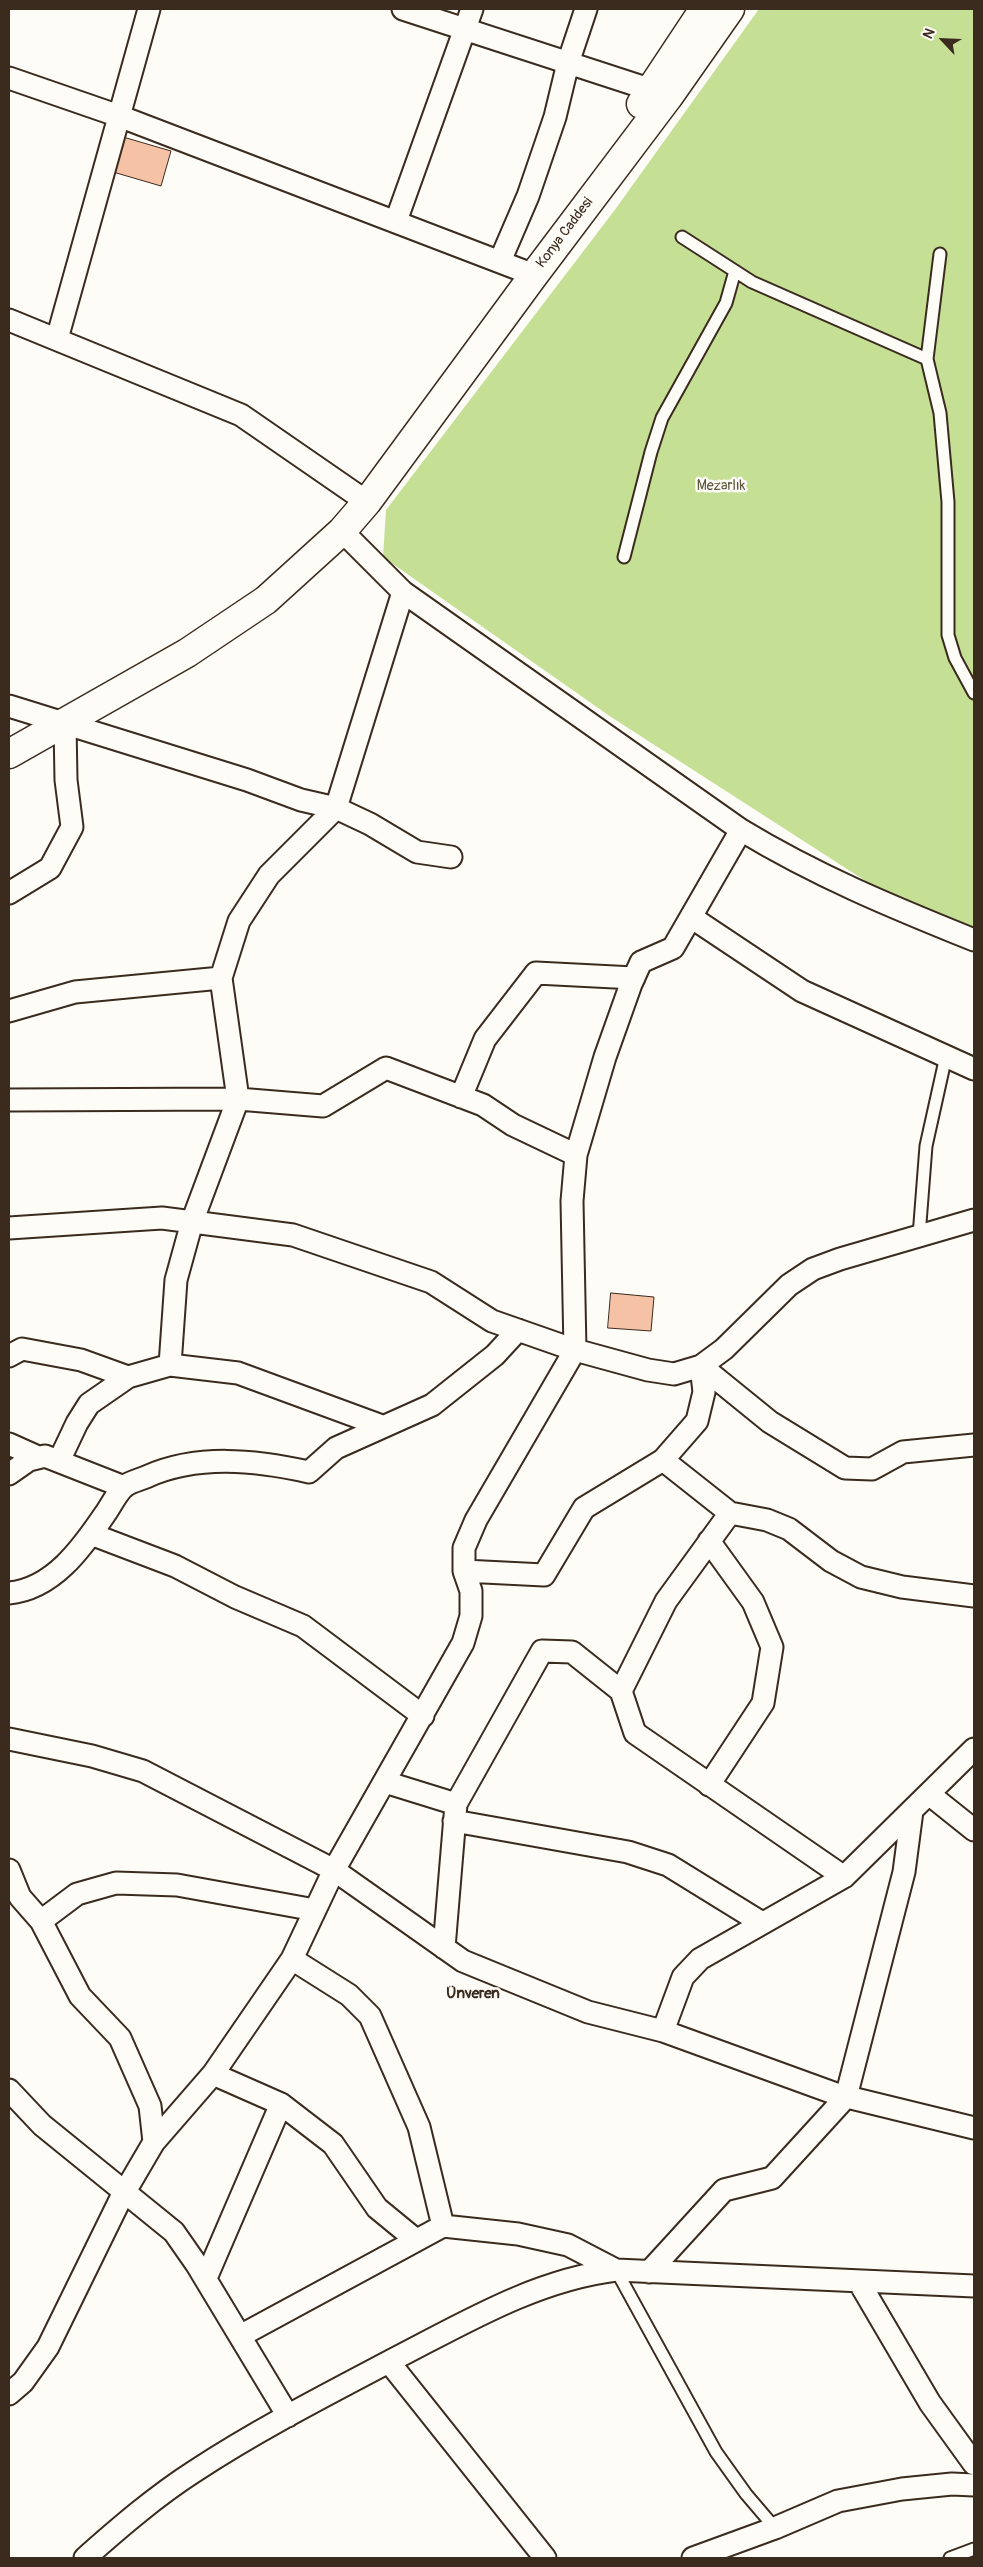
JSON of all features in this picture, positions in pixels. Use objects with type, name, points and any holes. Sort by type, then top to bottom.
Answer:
[{"type":"main road","name":"Konya Caddesi","points":[[660,93],[704,9]]},
{"type":"main road","name":"Konya Caddesi","points":[[9,754],[65,724],[226,628],[266,600],[342,531],[367,502],[534,275],[660,93],[730,9]]},
{"type":"street","points":[[57,339],[149,9]]},
{"type":"street","points":[[403,9],[660,93]]},
{"type":"street","points":[[396,221],[472,9]]},
{"type":"street","points":[[500,262],[528,196],[555,117],[568,63],[586,9]]},
{"type":"street","points":[[9,78],[119,116],[534,275]]},
{"type":"street","points":[[9,320],[241,415],[367,502]]},
{"type":"street","points":[[342,531],[403,592],[741,830],[794,862],[848,888],[974,940]]},
{"type":"street","points":[[170,1366],[176,1280],[192,1222],[238,1099],[221,978],[239,921],[269,875],[336,808],[403,592]]},
{"type":"street","points":[[9,706],[247,780],[301,800],[336,808],[370,824],[417,852],[452,857]]},
{"type":"street","points":[[9,893],[50,868],[72,828],[66,780],[65,724]]},
{"type":"street","points":[[9,2394],[24,2382],[48,2347],[124,2193],[154,2142],[213,2074],[292,1959],[334,1870],[463,1643],[471,1616],[471,1591],[464,1571],[464,1548],[476,1520],[575,1350],[572,1201],[576,1155],[605,1057],[641,962],[673,948],[741,830]]},
{"type":"street","points":[[691,917],[802,992],[974,1069]]},
{"type":"street","points":[[461,1097],[484,1039],[536,973],[634,978]]},
{"type":"street","points":[[9,1011],[75,992],[221,978]]},
{"type":"street","points":[[9,1100],[238,1099],[323,1106],[386,1068],[483,1105],[513,1125],[576,1155]]},
{"type":"street","points":[[9,1228],[162,1218],[293,1234],[431,1282],[492,1321],[575,1350],[648,1370],[674,1374],[701,1366],[724,1349],[789,1285],[813,1269],[840,1258],[974,1220]]},
{"type":"street","points":[[9,1593],[35,1587],[52,1577],[91,1534],[124,1487],[167,1467],[220,1461],[269,1463],[309,1472],[336,1448],[432,1405],[495,1355],[518,1330]]},
{"type":"street","points":[[9,1356],[22,1349],[81,1360],[128,1377]]},
{"type":"street","points":[[59,1462],[77,1423],[89,1404],[128,1377],[170,1366],[238,1373],[382,1426]]},
{"type":"street","points":[[701,1366],[770,1422],[845,1468],[872,1469],[903,1452],[974,1445]]},
{"type":"street","points":[[464,1571],[544,1575],[584,1508],[664,1460],[696,1421],[704,1392],[701,1366]]},
{"type":"street","points":[[9,1444],[38,1458]]},
{"type":"street","points":[[9,1474],[29,1460],[45,1456],[124,1487]]},
{"type":"street","points":[[664,1460],[730,1513],[767,1520],[789,1529],[831,1561],[861,1577],[902,1587],[974,1596]]},
{"type":"street","points":[[621,1691],[666,1601],[730,1513]]},
{"type":"street","points":[[91,1534],[175,1566],[235,1597],[304,1626],[423,1716]]},
{"type":"street","points":[[709,1541],[753,1602],[772,1647],[763,1703],[710,1785]]},
{"type":"street","points":[[444,1948],[455,1812],[542,1651],[572,1652],[621,1691],[635,1733],[844,1878]]},
{"type":"street","points":[[9,1739],[92,1756],[143,1771],[334,1870],[463,1961],[588,2012],[663,2031],[846,2097],[974,2128]]},
{"type":"street","points":[[663,2031],[683,1977],[700,1959],[844,1878],[974,1749]]},
{"type":"street","points":[[385,1782],[455,1812],[628,1852],[668,1865],[762,1924]]},
{"type":"street","points":[[929,1794],[974,1830]]},
{"type":"street","points":[[649,2272],[724,2190],[772,2178],[846,2097],[904,1872],[912,1810]]},
{"type":"street","points":[[9,1870],[14,1896],[41,1921],[80,1996],[120,2038],[150,2106],[154,2142]]},
{"type":"street","points":[[41,1921],[77,1894],[116,1883],[177,1885],[315,1910]]},
{"type":"street","points":[[292,1959],[349,1994],[370,2016],[419,2127],[443,2226]]},
{"type":"street","points":[[213,2074],[281,2104],[333,2144],[378,2208],[416,2240]]},
{"type":"street","points":[[13,2101],[174,2232],[206,2278],[288,2416]]},
{"type":"street","points":[[206,2278],[281,2104]]},
{"type":"street","points":[[240,2336],[443,2226],[518,2234],[568,2244],[616,2270]]},
{"type":"street","points":[[85,2558],[119,2528],[194,2471],[288,2416],[488,2310],[532,2292],[588,2274],[616,2270],[974,2286]]},
{"type":"street","points":[[859,2282],[930,2403],[974,2464]]},
{"type":"street","points":[[389,2362],[545,2558]]},
{"type":"street","points":[[693,2558],[775,2528],[838,2502],[902,2488],[952,2484],[974,2485]]},
{"type":"lane","points":[[682,237],[760,286],[927,359]]},
{"type":"lane","points":[[940,254],[927,359],[940,413],[948,502],[948,635],[955,658],[974,693]]},
{"type":"lane","points":[[624,557],[651,452],[662,418],[726,303],[736,271]]},
{"type":"lane","points":[[919,1236],[926,1146],[946,1056]]},
{"type":"lane","points":[[616,2270],[716,2452],[746,2494],[775,2528]]},
{"type":"lane","points":[[950,2558],[974,2548]]},
{"type":"green space","name":"Mezarlık","points":[[759,9],[974,9],[974,929],[875,887],[611,717],[383,557],[386,510],[614,211]]},
{"type":"building","points":[[123,137],[171,151],[161,186],[113,172]]},
{"type":"building","points":[[611,1293],[654,1297],[651,1331],[608,1328]]},
{"type":"district","name":"Ünveren","points":[[473,1994]]}]
